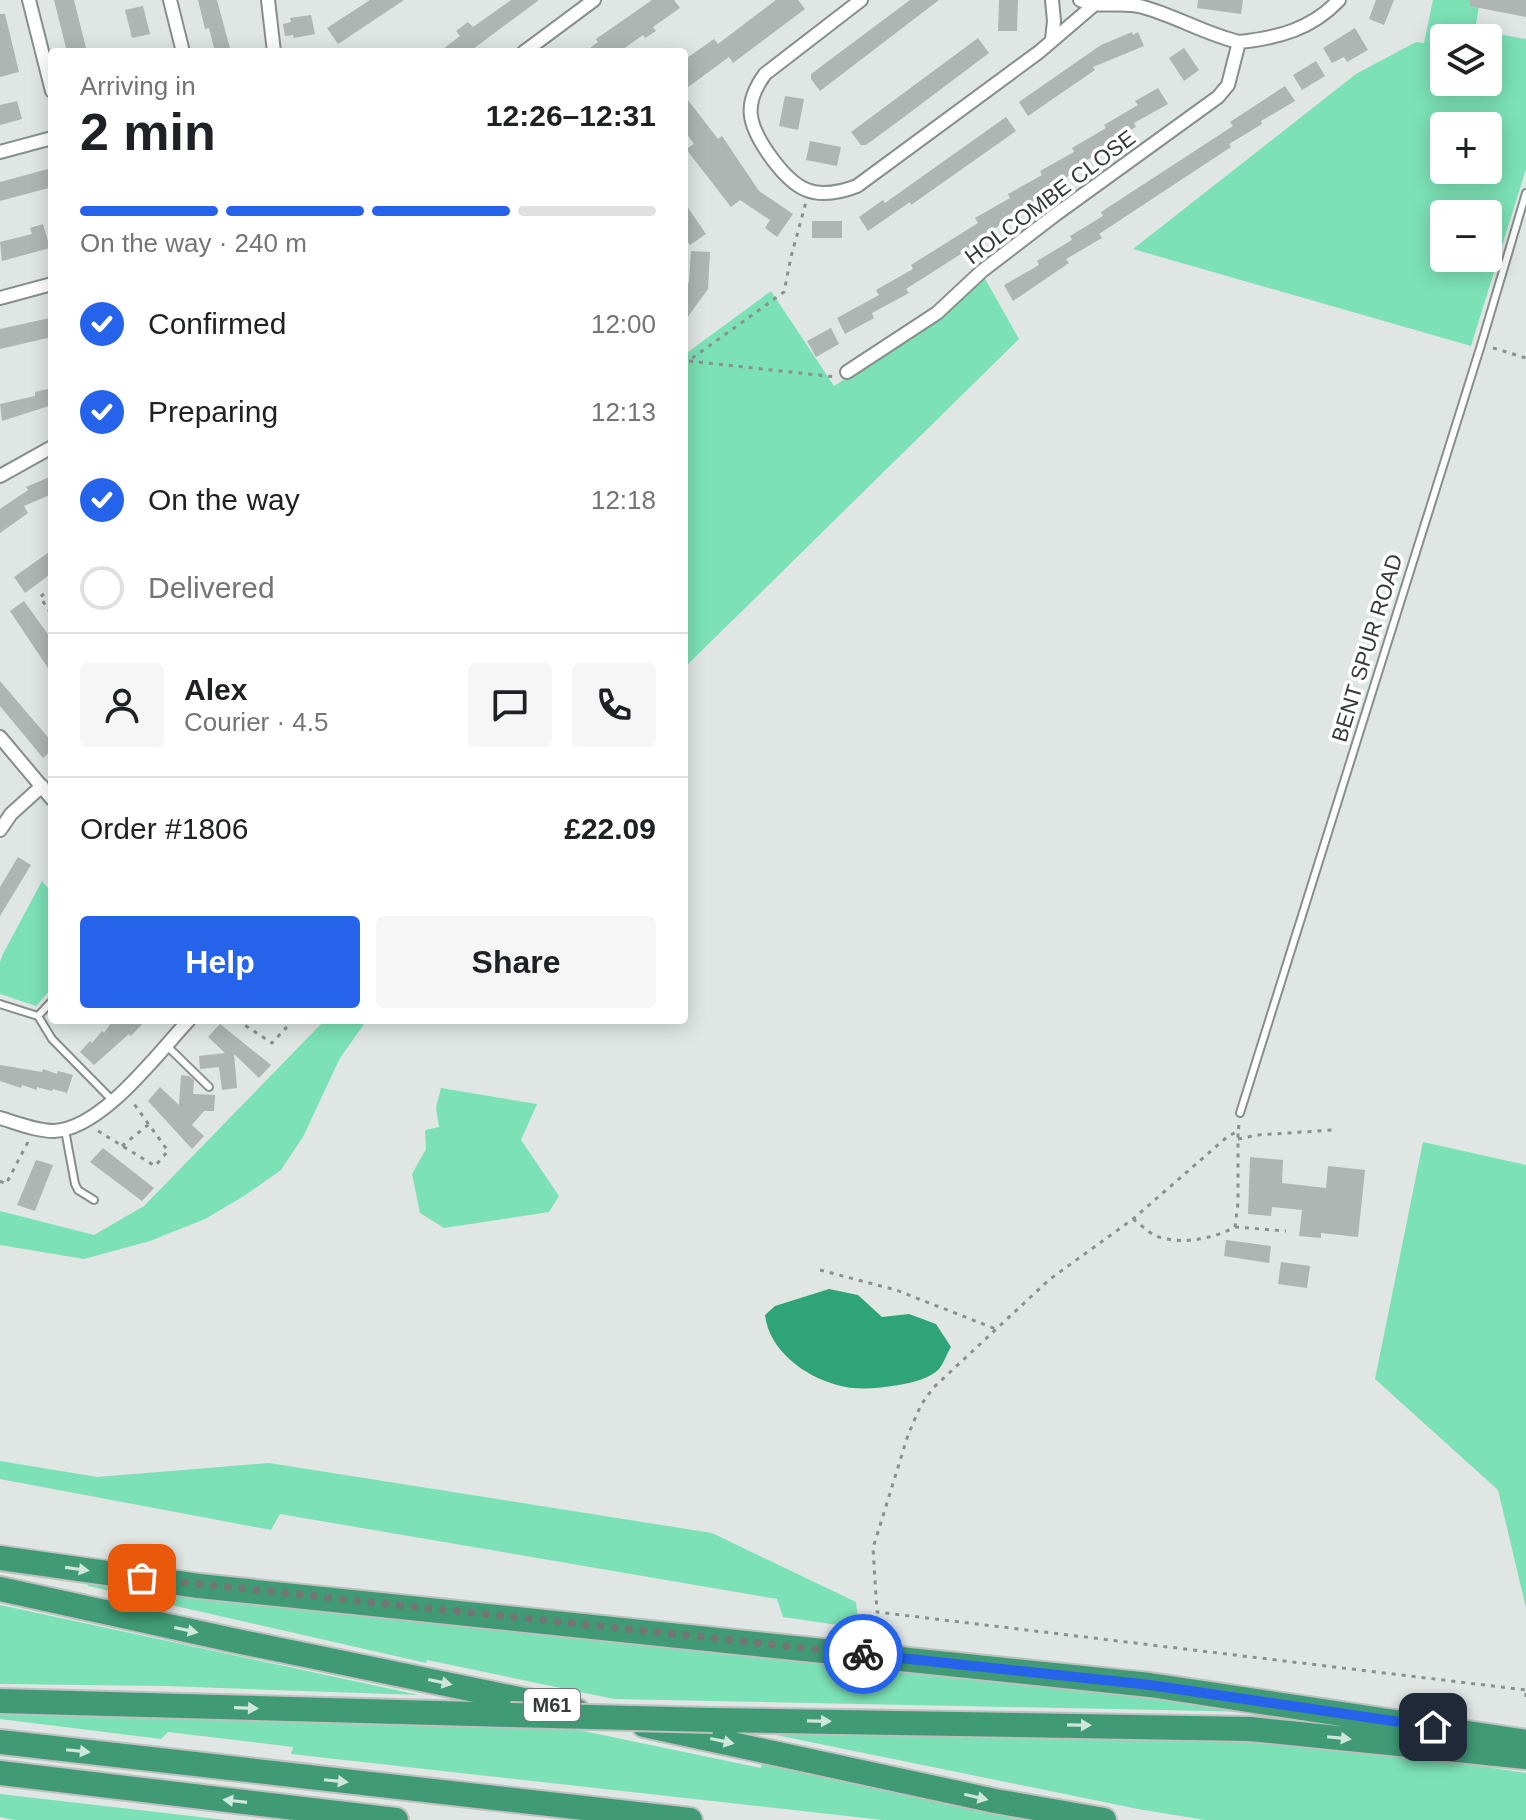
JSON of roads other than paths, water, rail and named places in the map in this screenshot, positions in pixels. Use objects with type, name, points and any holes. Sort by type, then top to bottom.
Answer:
[{"type":"highway","points":[[0,1558],[199,1586],[1150,1685],[1526,1742]]},
{"type":"highway","name":"M61","points":[[0,1589],[995,1801],[1104,1820]]},
{"type":"highway","name":"M61","points":[[0,1701],[713,1720],[1250,1729],[1526,1757]]},
{"type":"highway","points":[[0,1742],[690,1820]]},
{"type":"highway","points":[[0,1773],[396,1820]]},
{"type":"street","points":[[29,0],[48,75]]},
{"type":"street","points":[[170,0],[182,48]]},
{"type":"street","points":[[268,0],[274,48]]},
{"type":"street","points":[[529,48],[594,0]]},
{"type":"street","points":[[861,0],[765,74],[755,88],[750,103],[757,137],[783,174],[795,185],[809,191],[838,193],[857,186],[1094,5]]},
{"type":"street","points":[[1052,0],[1052,40]]},
{"type":"street","points":[[1080,0],[1094,5],[1140,6],[1206,33],[1239,42],[1284,35],[1296,30],[1328,12],[1339,0]]},
{"type":"street","name":"HOLCOMBE CLOSE","points":[[850,352],[852,369],[937,313],[982,271],[1218,97],[1228,85],[1239,42]]},
{"type":"street","points":[[0,152],[48,139]]},
{"type":"street","points":[[0,298],[48,285]]},
{"type":"street","points":[[0,476],[48,449]]},
{"type":"street","points":[[0,737],[48,794]]},
{"type":"street","points":[[0,830],[11,814],[42,786]]},
{"type":"street","points":[[0,1118],[53,1131],[84,1123],[113,1100],[185,1024]]},
{"type":"lane","name":"BENT SPUR ROAD","points":[[1240,1113],[1526,193]]},
{"type":"lane","points":[[0,1004],[38,1016],[52,1039],[113,1100]]},
{"type":"lane","points":[[38,1016],[48,1005]]},
{"type":"lane","points":[[166,1045],[209,1087]]},
{"type":"lane","points":[[65,1129],[75,1184],[78,1190],[94,1200]]}]
